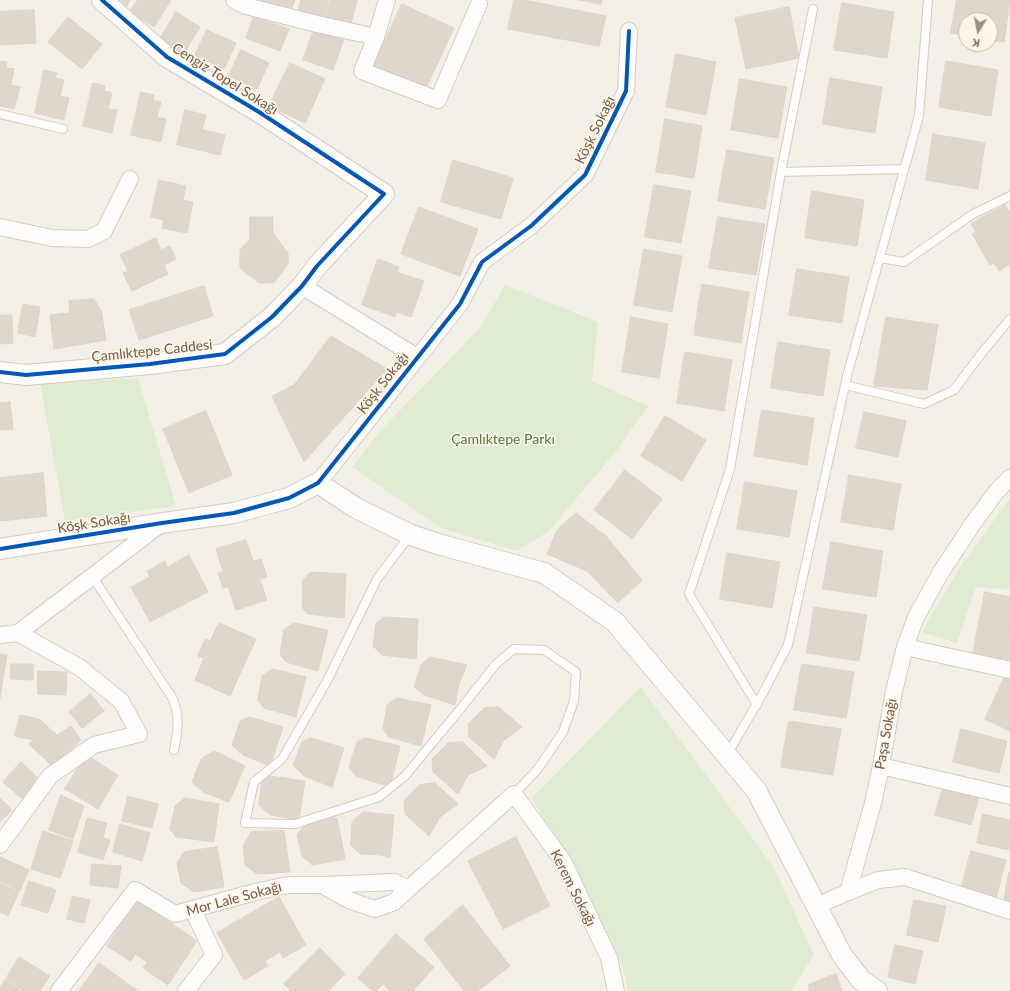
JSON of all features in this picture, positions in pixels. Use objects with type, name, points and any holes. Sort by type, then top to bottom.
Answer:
[{"type":"street","name":"Cengiz Topel Sokağı","points":[[102,0],[168,57],[259,112],[384,194]]},
{"type":"street","points":[[234,0],[253,8],[376,37]]},
{"type":"street","points":[[387,0],[376,37],[362,71],[438,100],[478,1]]},
{"type":"street","name":"Köşk Sokağı","points":[[0,549],[234,513],[289,498],[318,483],[460,304],[482,262],[531,226],[585,175],[626,91],[630,31]]},
{"type":"street","points":[[0,227],[52,238],[88,239],[104,231],[130,179]]},
{"type":"street","name":"Çamlıktepe Caddesi","points":[[0,372],[26,375],[150,364],[225,354],[272,317],[302,286],[317,266],[384,194]]},
{"type":"street","points":[[302,286],[417,357]]},
{"type":"street","name":"Paşa Sokağı","points":[[848,892],[873,803],[894,691],[905,647],[916,617],[941,572],[974,522],[996,492],[1010,478]]},
{"type":"street","points":[[318,483],[356,508],[411,535],[438,544],[544,573],[615,622],[756,790],[842,955],[861,980],[877,991]]},
{"type":"street","points":[[0,635],[18,633],[162,523]]},
{"type":"street","points":[[0,845],[50,776],[94,745],[139,734],[121,701],[79,667],[18,633]]},
{"type":"street","points":[[905,647],[1010,670]]},
{"type":"street","points":[[881,766],[1010,796]]},
{"type":"street","name":"Mor Lale Sokağı","points":[[59,991],[135,890],[175,914],[259,891],[288,885],[322,885],[351,901],[375,908],[394,902],[514,794]]},
{"type":"street","name":"Kerem Sokağı","points":[[514,794],[562,861],[609,958],[616,991]]},
{"type":"street","points":[[816,906],[878,880],[905,877],[1010,911]]},
{"type":"street","points":[[322,885],[394,882],[408,889]]},
{"type":"street","points":[[186,991],[214,955],[193,910]]},
{"type":"lane","points":[[726,755],[788,645],[845,385],[919,116],[928,0]]},
{"type":"lane","points":[[756,704],[689,594],[730,469],[781,172],[813,9]]},
{"type":"lane","points":[[0,114],[63,129]]},
{"type":"lane","points":[[781,172],[904,169]]},
{"type":"lane","points":[[880,258],[904,262],[974,214],[1010,196]]},
{"type":"lane","points":[[845,385],[924,404],[954,390],[1010,319]]},
{"type":"lane","points":[[411,535],[377,579],[327,681],[282,759],[254,782],[245,823],[295,824],[379,797],[405,776],[496,664],[514,650],[544,650],[576,672],[574,701],[563,732],[537,770],[514,794]]},
{"type":"lane","points":[[92,576],[173,699],[176,708],[178,725],[174,750]]},
{"type":"green space","name":"Çamlıktepe Parkı","points":[[505,285],[598,322],[592,381],[648,406],[617,450],[549,531],[517,551],[441,528],[352,467],[378,433],[480,328]]},
{"type":"green space","points":[[138,378],[176,506],[65,521],[40,383]]},
{"type":"green space","points":[[1010,498],[1010,590],[976,587],[957,643],[922,632],[960,567]]},
{"type":"green space","points":[[641,687],[773,866],[814,955],[791,991],[628,991],[623,966],[532,798]]},
{"type":"building","points":[[108,0],[130,0],[126,8]]},
{"type":"building","points":[[138,0],[171,0],[154,27],[130,12]]},
{"type":"building","points":[[259,0],[295,0],[291,10]]},
{"type":"building","points":[[301,0],[328,0],[324,18],[298,12]]},
{"type":"building","points":[[330,0],[357,0],[351,24],[325,19]]},
{"type":"building","points":[[514,0],[524,0],[606,16],[599,46],[508,29]]},
{"type":"building","points":[[579,0],[602,0],[601,4]]},
{"type":"building","points":[[957,0],[1010,0],[1004,42],[998,41],[998,12],[958,12],[958,34],[951,33]]},
{"type":"building","points":[[842,3],[894,12],[887,58],[834,50]]},
{"type":"building","points":[[402,4],[454,28],[425,91],[373,67]]},
{"type":"building","points":[[789,7],[799,58],[746,69],[735,18]]},
{"type":"building","points":[[34,10],[36,43],[0,45],[0,12]]},
{"type":"building","points":[[176,12],[200,27],[184,54],[160,39]]},
{"type":"building","points":[[254,16],[289,29],[280,51],[246,38]]},
{"type":"building","points":[[68,17],[102,44],[82,69],[48,42]]},
{"type":"building","points":[[315,26],[345,36],[333,70],[303,60]]},
{"type":"building","points":[[207,30],[236,43],[224,69],[195,55]]},
{"type":"building","points":[[241,50],[269,63],[257,89],[229,76]]},
{"type":"building","points":[[676,54],[716,62],[706,115],[666,107]]},
{"type":"building","points":[[0,61],[7,62],[6,68],[14,69],[11,85],[20,87],[14,109],[0,106]]},
{"type":"building","points":[[946,61],[998,70],[991,116],[939,107]]},
{"type":"building","points":[[290,63],[325,79],[305,123],[269,106]]},
{"type":"building","points":[[44,70],[57,73],[55,78],[64,80],[60,96],[69,98],[64,120],[35,113]]},
{"type":"building","points":[[830,78],[882,87],[875,133],[823,124]]},
{"type":"building","points":[[740,79],[787,87],[778,138],[731,130]]},
{"type":"building","points":[[93,83],[105,86],[104,91],[112,93],[108,109],[117,110],[112,133],[83,126]]},
{"type":"building","points":[[141,92],[154,95],[153,100],[161,102],[157,117],[166,119],[161,142],[131,135]]},
{"type":"building","points":[[185,110],[206,115],[202,130],[225,135],[220,155],[177,145]]},
{"type":"building","points":[[665,119],[702,126],[694,178],[656,172]]},
{"type":"building","points":[[933,134],[985,143],[978,189],[926,180]]},
{"type":"building","points":[[727,150],[774,158],[765,209],[718,201]]},
{"type":"building","points":[[453,160],[513,178],[501,219],[441,202]]},
{"type":"building","points":[[159,180],[186,186],[183,200],[193,202],[187,233],[162,228],[164,220],[151,217]]},
{"type":"building","points":[[654,185],[691,191],[681,243],[645,237]]},
{"type":"building","points":[[812,191],[864,200],[857,246],[805,238]]},
{"type":"building","points":[[1005,205],[1010,212],[1010,264],[999,271],[994,263],[990,265],[972,234],[976,232],[971,224]]},
{"type":"building","points":[[419,207],[478,229],[460,276],[401,254]]},
{"type":"building","points":[[250,217],[273,217],[273,233],[288,253],[288,264],[274,283],[259,283],[240,268],[240,250],[250,239]]},
{"type":"building","points":[[718,217],[765,224],[756,275],[709,268]]},
{"type":"building","points":[[156,238],[161,250],[170,246],[176,259],[164,265],[168,274],[132,291],[123,273],[128,271],[120,255]]},
{"type":"building","points":[[644,249],[682,256],[672,312],[634,305]]},
{"type":"building","points":[[378,259],[399,267],[397,272],[424,281],[411,317],[396,312],[395,317],[362,305]]},
{"type":"building","points":[[797,269],[849,277],[842,323],[789,315]]},
{"type":"building","points":[[702,284],[749,292],[741,343],[694,335]]},
{"type":"building","points":[[204,286],[213,316],[139,340],[129,310]]},
{"type":"building","points":[[94,299],[101,310],[106,340],[54,349],[50,315],[70,313],[69,301]]},
{"type":"building","points":[[23,304],[40,307],[35,337],[18,333]]},
{"type":"building","points":[[0,315],[12,315],[13,343],[0,344]]},
{"type":"building","points":[[631,317],[668,324],[659,378],[622,372]]},
{"type":"building","points":[[886,317],[938,325],[927,390],[874,386]]},
{"type":"building","points":[[331,336],[387,369],[304,462],[272,396],[294,385]]},
{"type":"building","points":[[778,342],[830,350],[823,396],[771,388]]},
{"type":"building","points":[[685,352],[732,360],[724,411],[677,403]]},
{"type":"building","points":[[10,402],[13,429],[0,430],[0,403]]},
{"type":"building","points":[[762,410],[814,418],[807,465],[754,456]]},
{"type":"building","points":[[206,411],[232,475],[189,493],[163,429]]},
{"type":"building","points":[[864,412],[906,421],[898,457],[856,448]]},
{"type":"building","points":[[665,416],[706,440],[682,481],[641,456]]},
{"type":"building","points":[[625,470],[662,499],[632,539],[594,510]]},
{"type":"building","points":[[43,473],[47,516],[0,521],[0,478]]},
{"type":"building","points":[[849,475],[901,484],[893,530],[841,522]]},
{"type":"building","points":[[745,482],[797,491],[789,537],[737,529]]},
{"type":"building","points":[[576,513],[606,536],[642,580],[618,603],[587,571],[547,554],[557,530]]},
{"type":"building","points":[[246,540],[253,561],[261,559],[267,577],[260,579],[267,600],[236,610],[228,587],[223,588],[218,573],[223,571],[216,549]]},
{"type":"building","points":[[831,542],[883,551],[876,597],[823,589]]},
{"type":"building","points":[[727,553],[780,562],[772,608],[720,599]]},
{"type":"building","points":[[189,555],[208,592],[150,622],[131,587],[150,577],[147,571],[165,561],[167,567]]},
{"type":"building","points":[[311,572],[346,574],[344,618],[307,614],[302,607],[303,580]]},
{"type":"building","points":[[985,592],[1010,597],[1009,660],[973,653]]},
{"type":"building","points":[[814,607],[867,615],[859,661],[807,653]]},
{"type":"building","points":[[385,617],[418,619],[416,659],[382,655],[373,646],[376,623]]},
{"type":"building","points":[[219,623],[256,639],[230,696],[195,680],[204,658],[198,656],[205,639],[210,641]]},
{"type":"building","points":[[294,623],[328,630],[318,671],[286,662],[280,654],[284,630]]},
{"type":"building","points":[[0,654],[7,655],[0,698]]},
{"type":"building","points":[[430,657],[467,665],[459,684],[455,705],[424,695],[414,687],[421,665]]},
{"type":"building","points":[[11,664],[34,664],[33,680],[11,679]]},
{"type":"building","points":[[802,664],[854,672],[846,718],[794,710]]},
{"type":"building","points":[[273,669],[306,677],[296,717],[264,708],[258,700],[262,676]]},
{"type":"building","points":[[38,671],[67,672],[66,695],[38,694]]},
{"type":"building","points":[[1004,678],[1010,680],[1010,731],[985,719]]},
{"type":"building","points":[[91,694],[104,711],[82,728],[69,712]]},
{"type":"building","points":[[397,698],[431,705],[421,746],[389,737],[383,729],[387,705]]},
{"type":"building","points":[[499,707],[522,727],[504,740],[494,759],[469,737],[468,724],[484,708]]},
{"type":"building","points":[[20,715],[39,719],[57,735],[71,726],[81,740],[53,767],[29,744],[33,740],[15,736]]},
{"type":"building","points":[[250,717],[283,727],[270,766],[243,755],[232,745],[240,721]]},
{"type":"building","points":[[789,721],[841,729],[833,775],[781,767]]},
{"type":"building","points":[[961,729],[1007,741],[999,773],[953,762]]},
{"type":"building","points":[[311,738],[344,748],[332,787],[304,776],[293,765],[302,742]]},
{"type":"building","points":[[366,738],[400,746],[390,787],[356,776],[349,767],[357,742]]},
{"type":"building","points":[[463,742],[487,766],[468,775],[458,794],[433,772],[432,759],[448,743]]},
{"type":"building","points":[[215,751],[245,766],[229,802],[203,792],[192,782],[201,759]]},
{"type":"building","points":[[86,755],[118,775],[98,809],[65,789]]},
{"type":"building","points":[[21,762],[43,783],[26,802],[3,782]]},
{"type":"building","points":[[263,775],[305,781],[299,820],[270,815],[259,805]]},
{"type":"building","points":[[435,783],[458,804],[440,817],[429,836],[405,814],[404,801],[419,785]]},
{"type":"building","points":[[943,787],[979,797],[971,825],[935,815]]},
{"type":"building","points":[[61,795],[84,806],[73,839],[49,830]]},
{"type":"building","points":[[128,796],[158,804],[152,828],[122,821]]},
{"type":"building","points":[[0,798],[12,810],[0,822]]},
{"type":"building","points":[[185,798],[219,804],[214,842],[176,837],[170,829],[175,806]]},
{"type":"building","points":[[363,812],[394,815],[390,858],[380,855],[360,854],[351,845],[352,822]]},
{"type":"building","points":[[983,814],[1010,820],[1009,850],[977,843]]},
{"type":"building","points":[[88,818],[107,823],[103,838],[110,840],[103,860],[78,852]]},
{"type":"building","points":[[337,818],[345,859],[312,865],[302,856],[297,835],[305,824]]},
{"type":"building","points":[[120,824],[150,833],[142,861],[113,852]]},
{"type":"building","points":[[43,831],[73,841],[60,878],[31,869]]},
{"type":"building","points":[[284,831],[290,872],[257,874],[245,865],[243,846],[251,832]]},
{"type":"building","points":[[516,837],[550,906],[503,929],[468,861]]},
{"type":"building","points":[[217,847],[224,887],[194,892],[181,883],[177,863],[184,852]]},
{"type":"building","points":[[971,851],[1006,860],[996,898],[961,890]]},
{"type":"building","points":[[0,857],[29,870],[20,891],[0,881]]},
{"type":"building","points":[[92,864],[121,866],[118,888],[90,885]]},
{"type":"building","points":[[1010,873],[1010,903],[1004,902]]},
{"type":"building","points":[[29,881],[56,890],[48,913],[21,905]]},
{"type":"building","points":[[0,883],[19,892],[8,916],[0,912]]},
{"type":"building","points":[[73,896],[90,900],[84,923],[67,919]]},
{"type":"building","points":[[279,897],[306,945],[283,958],[280,952],[265,961],[268,966],[244,980],[217,933]]},
{"type":"building","points":[[137,900],[197,941],[168,985],[143,968],[147,962],[135,954],[131,961],[107,946]]},
{"type":"building","points":[[914,900],[946,906],[938,942],[907,935]]},
{"type":"building","points":[[463,905],[510,966],[478,991],[464,991],[424,939]]},
{"type":"building","points":[[396,934],[434,967],[413,991],[390,991],[383,984],[376,991],[373,991],[358,978]]},
{"type":"building","points":[[895,945],[923,951],[915,984],[888,977]]},
{"type":"building","points":[[320,948],[345,974],[328,991],[291,991],[284,984]]},
{"type":"building","points":[[19,957],[50,976],[40,991],[25,991],[6,979]]},
{"type":"building","points":[[99,963],[138,991],[79,991]]},
{"type":"building","points":[[836,974],[842,991],[810,991],[808,985]]},
{"type":"building","points":[[5,980],[22,991],[0,991]]},
{"type":"cycle path","points":[[0,372],[26,375],[150,364],[225,354],[272,317],[302,286],[317,266],[384,194],[259,112],[167,57],[102,0]]},
{"type":"cycle path","points":[[0,549],[234,513],[289,498],[318,483],[460,304],[482,262],[531,226],[585,175],[626,91],[629,31]]}]
